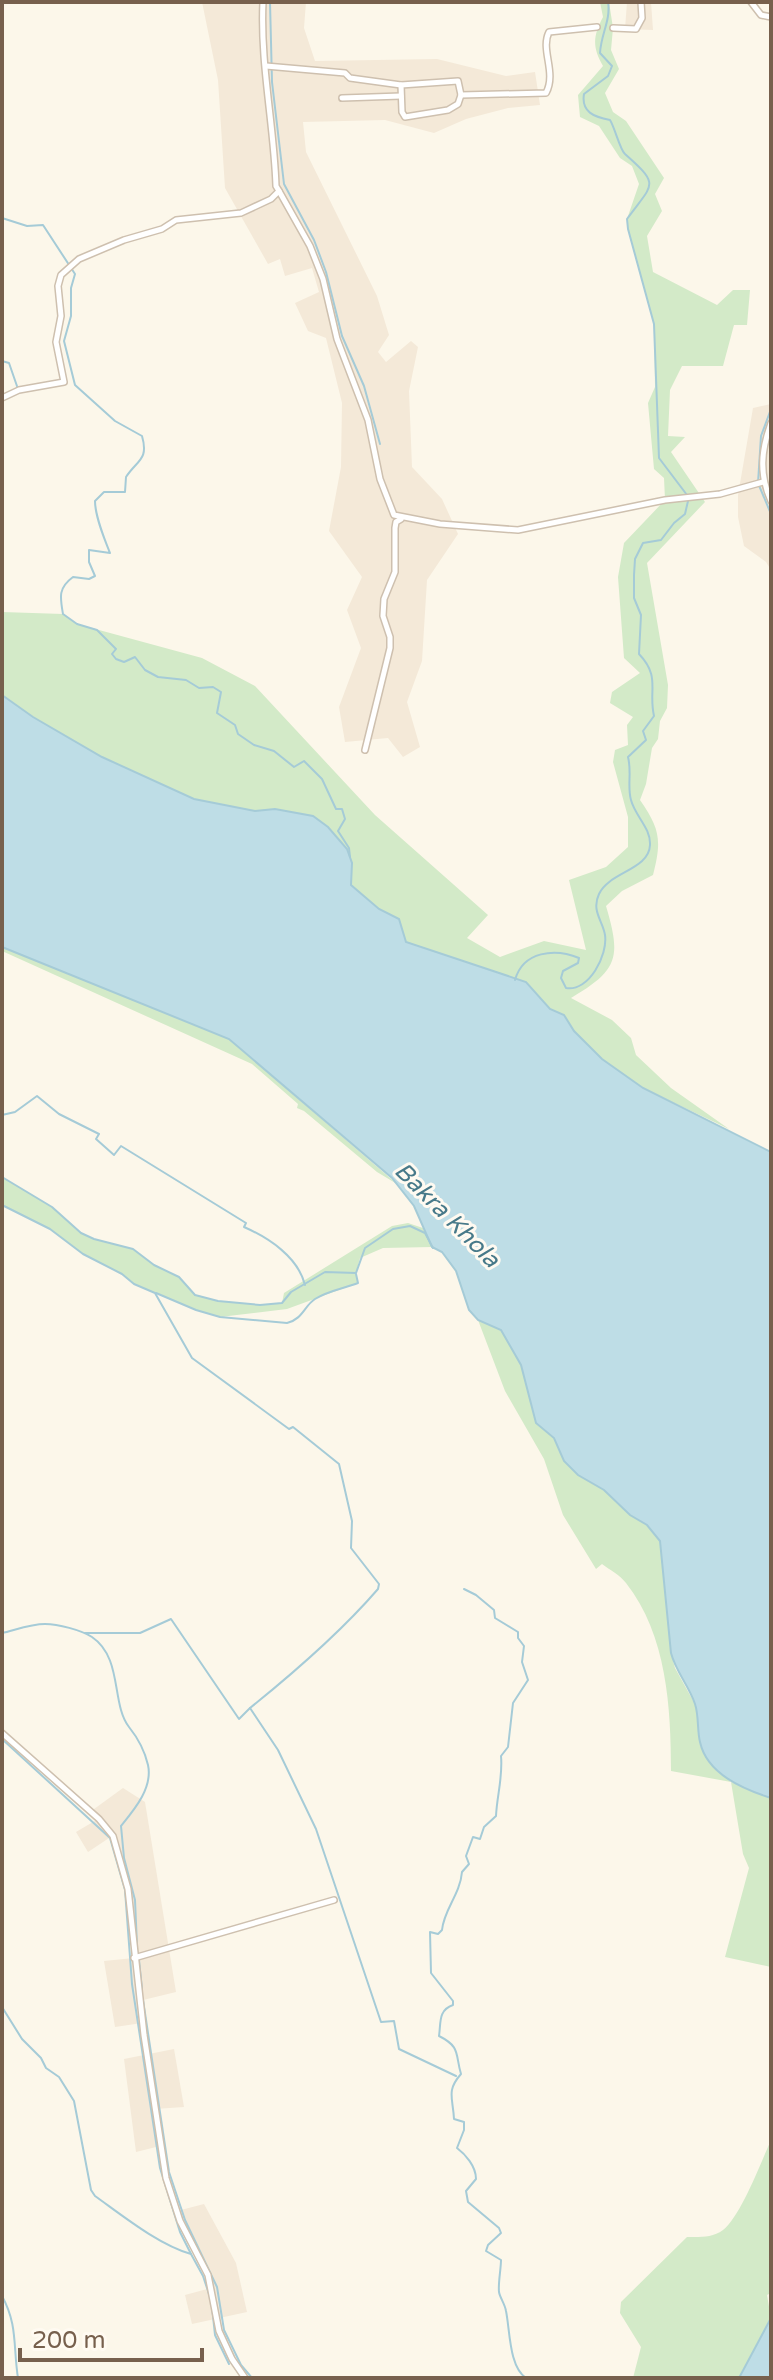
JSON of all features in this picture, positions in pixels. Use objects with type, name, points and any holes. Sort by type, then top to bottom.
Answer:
[{"type":"street","points":[[263,2],[276,186],[320,270],[337,339],[368,420],[387,501],[394,515],[518,530],[665,500],[720,494],[763,482]]},
{"type":"street","points":[[613,28],[636,29],[642,18],[641,2]]},
{"type":"street","points":[[751,2],[761,15],[771,17]]},
{"type":"street","points":[[461,95],[546,93],[551,76],[545,38],[549,32],[597,27]]},
{"type":"street","points":[[266,66],[345,73],[350,78],[401,85],[458,81],[461,95],[458,104],[448,110],[405,117],[401,85]]},
{"type":"street","points":[[342,98],[401,96]]},
{"type":"street","points":[[2,398],[37,385],[64,382],[56,342],[61,316],[58,286],[61,275],[79,259],[124,240],[162,229],[176,220],[241,213],[271,199],[279,191]]},
{"type":"street","points":[[771,423],[764,443],[763,482],[771,501]]},
{"type":"street","points":[[365,750],[390,648],[383,616],[384,599],[395,572],[395,528],[401,518]]},
{"type":"street","points":[[2,1733],[99,1819],[113,1836],[128,1889],[134,1958],[166,2178],[180,2221],[208,2275],[219,2331],[245,2378]]},
{"type":"street","points":[[134,1958],[334,1900]]},
{"type":"shaded area","points":[[202,2],[306,2],[304,28],[315,61],[437,59],[506,76],[535,72],[540,105],[508,108],[466,119],[434,133],[385,120],[303,122],[306,152],[377,296],[389,335],[378,352],[386,362],[411,341],[418,347],[409,391],[412,467],[442,499],[458,534],[427,580],[422,661],[407,702],[420,747],[403,757],[388,738],[345,742],[339,707],[361,648],[347,610],[362,577],[329,531],[341,467],[342,403],[326,338],[308,331],[295,303],[319,292],[312,268],[285,276],[280,259],[268,264],[225,188],[218,80]]},
{"type":"shaded area","points":[[627,2],[651,2],[653,30],[625,29]]},
{"type":"shaded area","points":[[771,404],[771,570],[766,562],[744,546],[738,517],[738,495],[753,408]]},
{"type":"shaded area","points":[[123,1788],[145,1802],[176,1992],[139,2001],[142,2023],[115,2027],[104,1961],[134,1958],[128,1889],[112,1836],[88,1852],[76,1832],[98,1819],[90,1812]]},
{"type":"shaded area","points":[[174,2049],[184,2107],[155,2109],[160,2146],[136,2152],[124,2059]]},
{"type":"shaded area","points":[[204,2204],[236,2263],[247,2312],[192,2324],[185,2295],[211,2288],[177,2211]]},
{"type":"green space","points":[[600,2],[609,2],[613,28],[611,50],[619,69],[605,93],[613,112],[626,121],[664,178],[655,194],[662,211],[647,236],[653,272],[717,305],[733,290],[750,290],[747,325],[734,325],[723,366],[682,366],[670,390],[668,436],[685,437],[671,452],[705,502],[647,563],[668,685],[667,708],[660,721],[658,739],[652,748],[640,800],[655,827],[658,853],[653,875],[622,891],[606,906],[614,938],[612,961],[599,979],[571,998],[612,1020],[631,1038],[636,1055],[671,1088],[729,1129],[643,1088],[602,1059],[574,1031],[564,1016],[550,1009],[526,982],[406,942],[399,919],[379,909],[351,885],[352,863],[275,809],[255,811],[194,799],[102,757],[2,695],[2,612],[63,614],[77,624],[202,658],[255,686],[375,815],[488,915],[467,938],[500,957],[544,941],[586,950],[569,880],[606,867],[628,847],[628,817],[613,762],[615,750],[628,745],[627,725],[633,717],[610,703],[612,692],[640,673],[624,658],[618,577],[624,543],[665,500],[664,478],[654,469],[648,403],[655,387],[654,324],[627,219],[639,184],[632,166],[620,158],[599,126],[580,117],[578,95],[603,66],[595,42],[603,17]]},
{"type":"green space","points":[[2,947],[229,1039],[397,1184],[377,1172],[297,1108],[298,1104],[252,1064],[2,951]]},
{"type":"green space","points":[[2,1177],[52,1207],[81,1233],[133,1249],[154,1265],[179,1277],[196,1295],[218,1301],[260,1305],[282,1303],[284,1293],[392,1226],[408,1223],[423,1228],[432,1247],[383,1248],[360,1258],[356,1273],[358,1283],[287,1309],[220,1317],[134,1284],[122,1274],[83,1254],[50,1229],[2,1205]]},
{"type":"green space","points":[[478,1320],[501,1330],[521,1365],[536,1423],[554,1438],[564,1461],[586,1480],[604,1490],[630,1515],[647,1525],[660,1541],[675,1668],[696,1706],[701,1748],[731,1782],[671,1771],[668,1698],[650,1625],[624,1580],[602,1564],[596,1569],[563,1515],[544,1459],[505,1391]]},
{"type":"green space","points":[[731,1782],[771,1798],[771,1967],[725,1957],[749,1868],[743,1854]]},
{"type":"green space","points":[[771,2140],[771,2293],[767,2295],[771,2318],[739,2378],[633,2378],[641,2347],[620,2313],[621,2302],[687,2237],[715,2234],[730,2223],[750,2188]]},
{"type":"water","name":"Bakra Khola","points":[[2,695],[102,757],[194,799],[255,811],[275,809],[313,816],[328,827],[347,849],[352,863],[351,885],[379,909],[399,919],[406,942],[526,982],[550,1009],[564,1015],[574,1031],[602,1059],[643,1088],[771,1152],[771,1798],[728,1779],[704,1753],[695,1704],[671,1653],[660,1541],[647,1525],[630,1515],[604,1490],[578,1475],[564,1461],[554,1438],[536,1423],[521,1365],[501,1330],[478,1320],[469,1310],[456,1271],[442,1252],[432,1247],[414,1206],[392,1178],[229,1039],[2,947]]},
{"type":"water","points":[[771,2318],[771,2378],[739,2378]]},
{"type":"waterway","points":[[270,2],[272,82],[284,184],[314,240],[326,272],[342,336],[364,386],[380,444]]},
{"type":"waterway","points":[[608,2],[600,53],[612,66],[608,76],[584,94],[584,100],[590,113],[610,120],[623,152],[648,179],[647,191],[627,219],[628,229],[654,324],[659,458],[687,495]]},
{"type":"waterway","points":[[2,218],[27,226],[43,225],[75,274],[71,288],[71,316],[64,341],[75,385],[115,421],[142,436],[144,444],[141,459],[126,477],[125,492],[104,492],[95,501],[110,553],[89,550],[89,562],[95,576],[89,579],[73,577],[65,585],[61,598],[63,614],[77,624],[97,630],[116,649],[112,654],[116,659],[124,662],[135,657],[145,670],[158,677],[186,680],[199,688],[213,687],[221,692],[217,713],[235,725],[238,734],[254,745],[274,751],[294,767],[304,761],[322,779],[336,809],[342,809],[345,819],[338,831],[349,848],[350,857]]},
{"type":"waterway","points":[[2,361],[9,363],[18,389]]},
{"type":"waterway","points":[[771,409],[761,436],[758,483],[771,514]]},
{"type":"waterway","points":[[515,980],[525,963],[541,954],[550,953],[579,958],[578,963],[563,971],[561,978],[566,988],[574,988],[589,978],[600,962],[605,943],[597,911],[599,894],[648,853],[650,839],[633,806],[629,789],[628,757],[646,740],[643,731],[654,716],[652,677],[639,654],[641,615],[634,598],[635,559],[643,543],[661,540],[685,514],[688,501]]},
{"type":"waterway","points":[[2,1115],[15,1112],[37,1096],[59,1114],[99,1134],[96,1139],[114,1155],[121,1146],[246,1223],[244,1227],[289,1257],[305,1285]]},
{"type":"waterway","points":[[2,1177],[52,1207],[81,1233],[133,1249],[154,1265],[179,1277],[195,1295],[218,1301],[260,1305],[282,1303],[291,1292],[325,1272],[356,1273],[365,1248],[393,1229],[410,1226],[425,1233],[433,1248]]},
{"type":"waterway","points":[[2,1205],[50,1229],[83,1254],[155,1293],[192,1358],[289,1429],[293,1427],[339,1464],[352,1521],[351,1548],[379,1584],[378,1589],[317,1651],[250,1708]]},
{"type":"waterway","points":[[156,1293],[220,1317],[287,1323],[297,1319],[320,1296],[358,1283],[356,1274]]},
{"type":"waterway","points":[[464,1589],[494,1610],[495,1618],[518,1632],[524,1646],[522,1662],[528,1680],[513,1703],[508,1747],[501,1756],[496,1816],[484,1827],[480,1839],[473,1837],[466,1856],[469,1864],[462,1872],[442,1930],[438,1934],[430,1932],[431,1973],[453,2001],[453,2005],[443,2014],[439,2036],[454,2048],[461,2074],[453,2085],[452,2095],[454,2119],[464,2122],[457,2148],[470,2161],[476,2174],[476,2179],[466,2191],[468,2202],[501,2233],[486,2251],[501,2260],[499,2292],[505,2308],[513,2357],[520,2373],[526,2378]]},
{"type":"waterway","points":[[85,1633],[140,1633],[171,1619],[239,1719],[250,1708],[278,1750],[316,1829],[381,2022],[394,2021],[399,2049],[456,2076]]},
{"type":"waterway","points":[[2,1633],[40,1624],[63,1626],[92,1637],[108,1657],[120,1706],[145,1755],[149,1774],[137,1806],[121,1826],[124,1858],[135,1900],[137,1946]]},
{"type":"waterway","points":[[2,1739],[110,1838],[125,1890],[132,1984],[160,2168],[180,2232],[191,2254]]},
{"type":"waterway","points":[[139,1960],[142,1989]]},
{"type":"waterway","points":[[143,2000],[169,2172],[185,2220],[217,2287],[224,2330],[241,2365],[252,2378]]},
{"type":"waterway","points":[[2,2007],[22,2039],[41,2058],[46,2068],[59,2077],[74,2101],[91,2190],[95,2196],[154,2237],[191,2254],[210,2297]]},
{"type":"waterway","points":[[2,2296],[13,2327],[18,2378]]},
{"type":"waterway","points":[[212,2307],[215,2335],[229,2364]]}]
